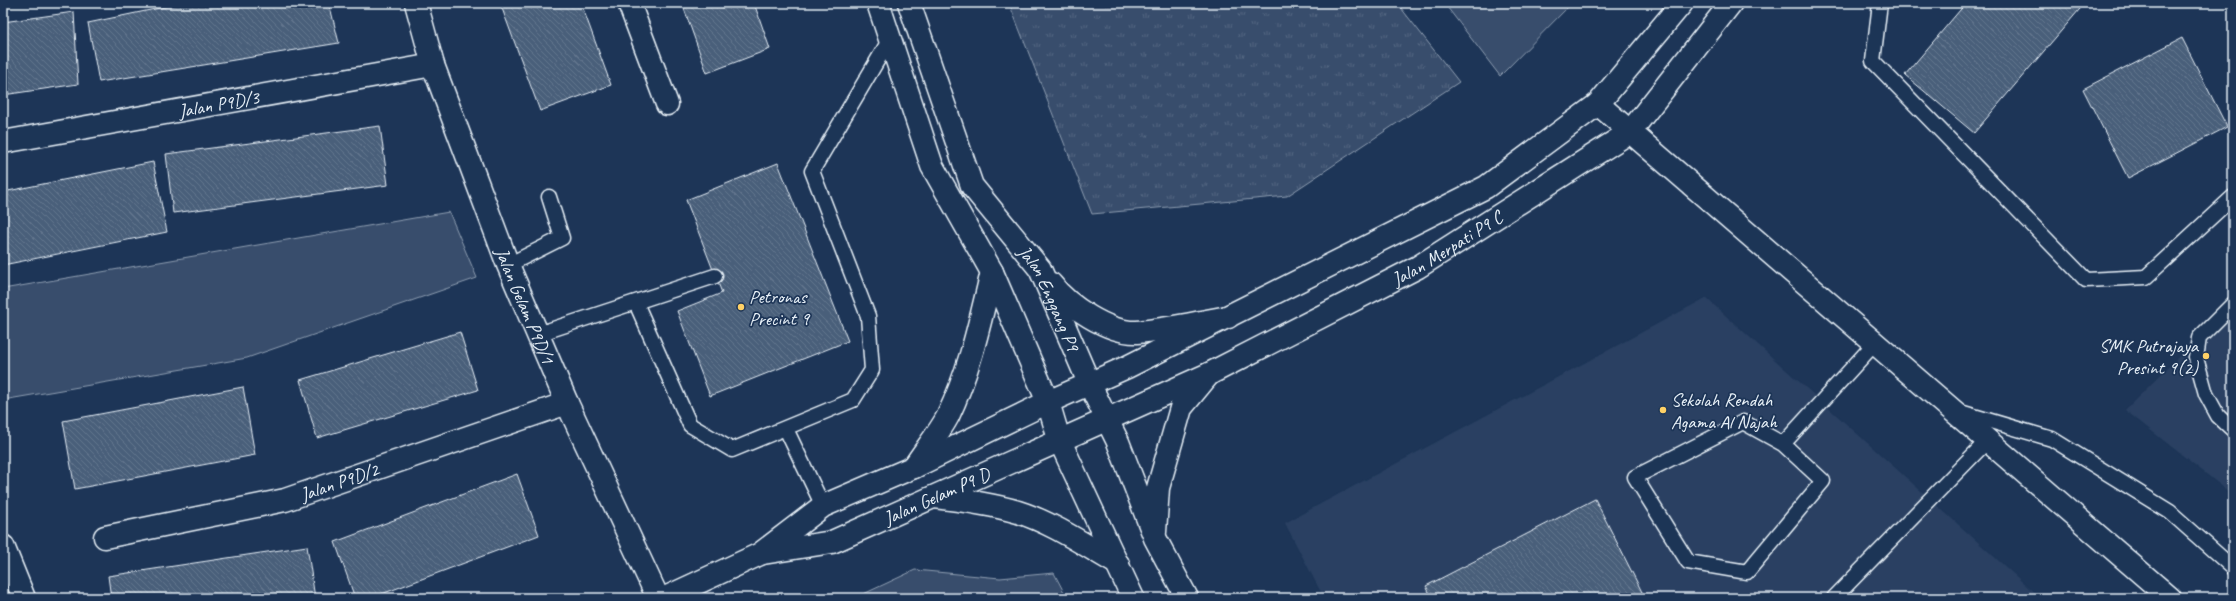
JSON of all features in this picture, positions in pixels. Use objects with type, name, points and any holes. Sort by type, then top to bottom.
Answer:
[{"type":"street","name":"Jalan Gelam P9D/1","points":[[416,3],[434,65],[508,265],[567,404],[658,598]]},
{"type":"street","points":[[629,3],[668,104]]},
{"type":"street","name":"Jalan Enggang P9","points":[[878,3],[932,166],[992,272],[1048,402],[1059,439],[1133,598]]},
{"type":"street","name":"Jalan Enggang P9","points":[[909,3],[972,186],[1040,269],[1089,382],[1107,418],[1155,538],[1187,598]]},
{"type":"street","name":"Jalan Merpati P9 C","points":[[1089,382],[1127,367],[1486,187],[1598,104],[1682,3]]},
{"type":"street","name":"Jalan Merpati P9 C","points":[[1107,418],[1209,374],[1418,267],[1630,132],[1731,3]]},
{"type":"street","name":"Jalan P9D/3","points":[[3,142],[434,65]]},
{"type":"street","points":[[1598,104],[2170,598]]},
{"type":"street","points":[[1040,269],[1062,298],[1089,317],[1113,327],[1136,332],[1228,317]]},
{"type":"street","points":[[914,467],[947,416],[962,380],[973,351],[992,272]]},
{"type":"street","points":[[1155,538],[1158,488],[1182,408],[1209,374]]},
{"type":"street","points":[[1048,402],[1089,382]]},
{"type":"street","name":"Jalan Gelam P9 D","points":[[665,598],[760,554],[823,506],[914,467],[1048,402]]},
{"type":"street","name":"Jalan P9D/2","points":[[105,537],[285,500],[567,404]]},
{"type":"street","name":"Jalan Gelam P9 D","points":[[760,554],[832,542],[1019,460],[1059,439],[1107,418]]},
{"type":"street","points":[[934,498],[969,501],[1018,512],[1044,523],[1118,564]]},
{"type":"street","points":[[4,553],[24,598]]},
{"type":"lane","points":[[1880,3],[1873,61],[2086,280],[2146,277],[2233,196]]},
{"type":"lane","points":[[636,303],[690,425],[732,450],[786,429],[853,400],[872,370],[868,316],[812,171],[890,39]]},
{"type":"lane","points":[[508,265],[562,238],[549,197]]},
{"type":"lane","points":[[538,334],[715,276]]},
{"type":"lane","points":[[2233,304],[2199,338],[2196,358],[2206,394],[2218,416],[2233,430]]},
{"type":"lane","points":[[1782,444],[1875,343]]},
{"type":"lane","points":[[1952,410],[2052,439],[2170,512],[2233,568]]},
{"type":"lane","points":[[1743,422],[1782,444],[1823,481],[1747,572],[1688,562],[1635,476],[1743,422]]},
{"type":"lane","points":[[786,429],[823,506]]},
{"type":"lane","points":[[1834,598],[1988,440]]},
{"type":"shaded area","name":"Sekolah Rendah Agama Al Najah","points":[[1706,298],[2040,598],[1324,598],[1285,523]]},
{"type":"shaded area","name":"SMK Putrajaya Presint 9(2)","points":[[2233,303],[2233,495],[2125,410]]},
{"type":"green space","points":[[1009,3],[1397,3],[1459,82],[1287,196],[1092,214]]},
{"type":"green space","points":[[1444,3],[1572,3],[1500,76]]},
{"type":"green space","points":[[449,212],[477,278],[247,358],[3,400],[3,289]]},
{"type":"green space","points":[[915,570],[1000,578],[1054,573],[1067,598],[855,598]]},
{"type":"building","points":[[184,3],[329,3],[339,43],[99,82],[88,23]]},
{"type":"building","points":[[500,3],[581,3],[611,85],[540,111]]},
{"type":"building","points":[[682,3],[754,3],[770,49],[707,73]]},
{"type":"building","points":[[1966,3],[2085,3],[1974,133],[1905,75]]},
{"type":"building","points":[[74,12],[78,84],[3,95],[3,22]]},
{"type":"building","points":[[2182,38],[2227,127],[2128,178],[2083,89]]},
{"type":"building","points":[[380,126],[388,185],[173,213],[166,154]]},
{"type":"building","points":[[153,162],[167,232],[3,265],[3,192]]},
{"type":"building","points":[[778,163],[848,341],[710,396],[677,311],[722,293],[686,200]]},
{"type":"building","points":[[460,332],[478,390],[317,438],[300,380]]},
{"type":"building","points":[[243,387],[255,455],[75,489],[63,421]]},
{"type":"building","points":[[517,474],[539,535],[371,598],[355,598],[335,542]]},
{"type":"building","points":[[1595,499],[1645,598],[1432,598],[1426,586]]},
{"type":"building","points":[[307,546],[315,598],[111,598],[108,576]]},
{"type":"place","name":"Petronas Precint 9","points":[[741,307]]},
{"type":"place","name":"SMK Putrajaya Presint 9(2)","points":[[2206,356]]},
{"type":"place","name":"Sekolah Rendah Agama Al Najah","points":[[1663,410]]}]
